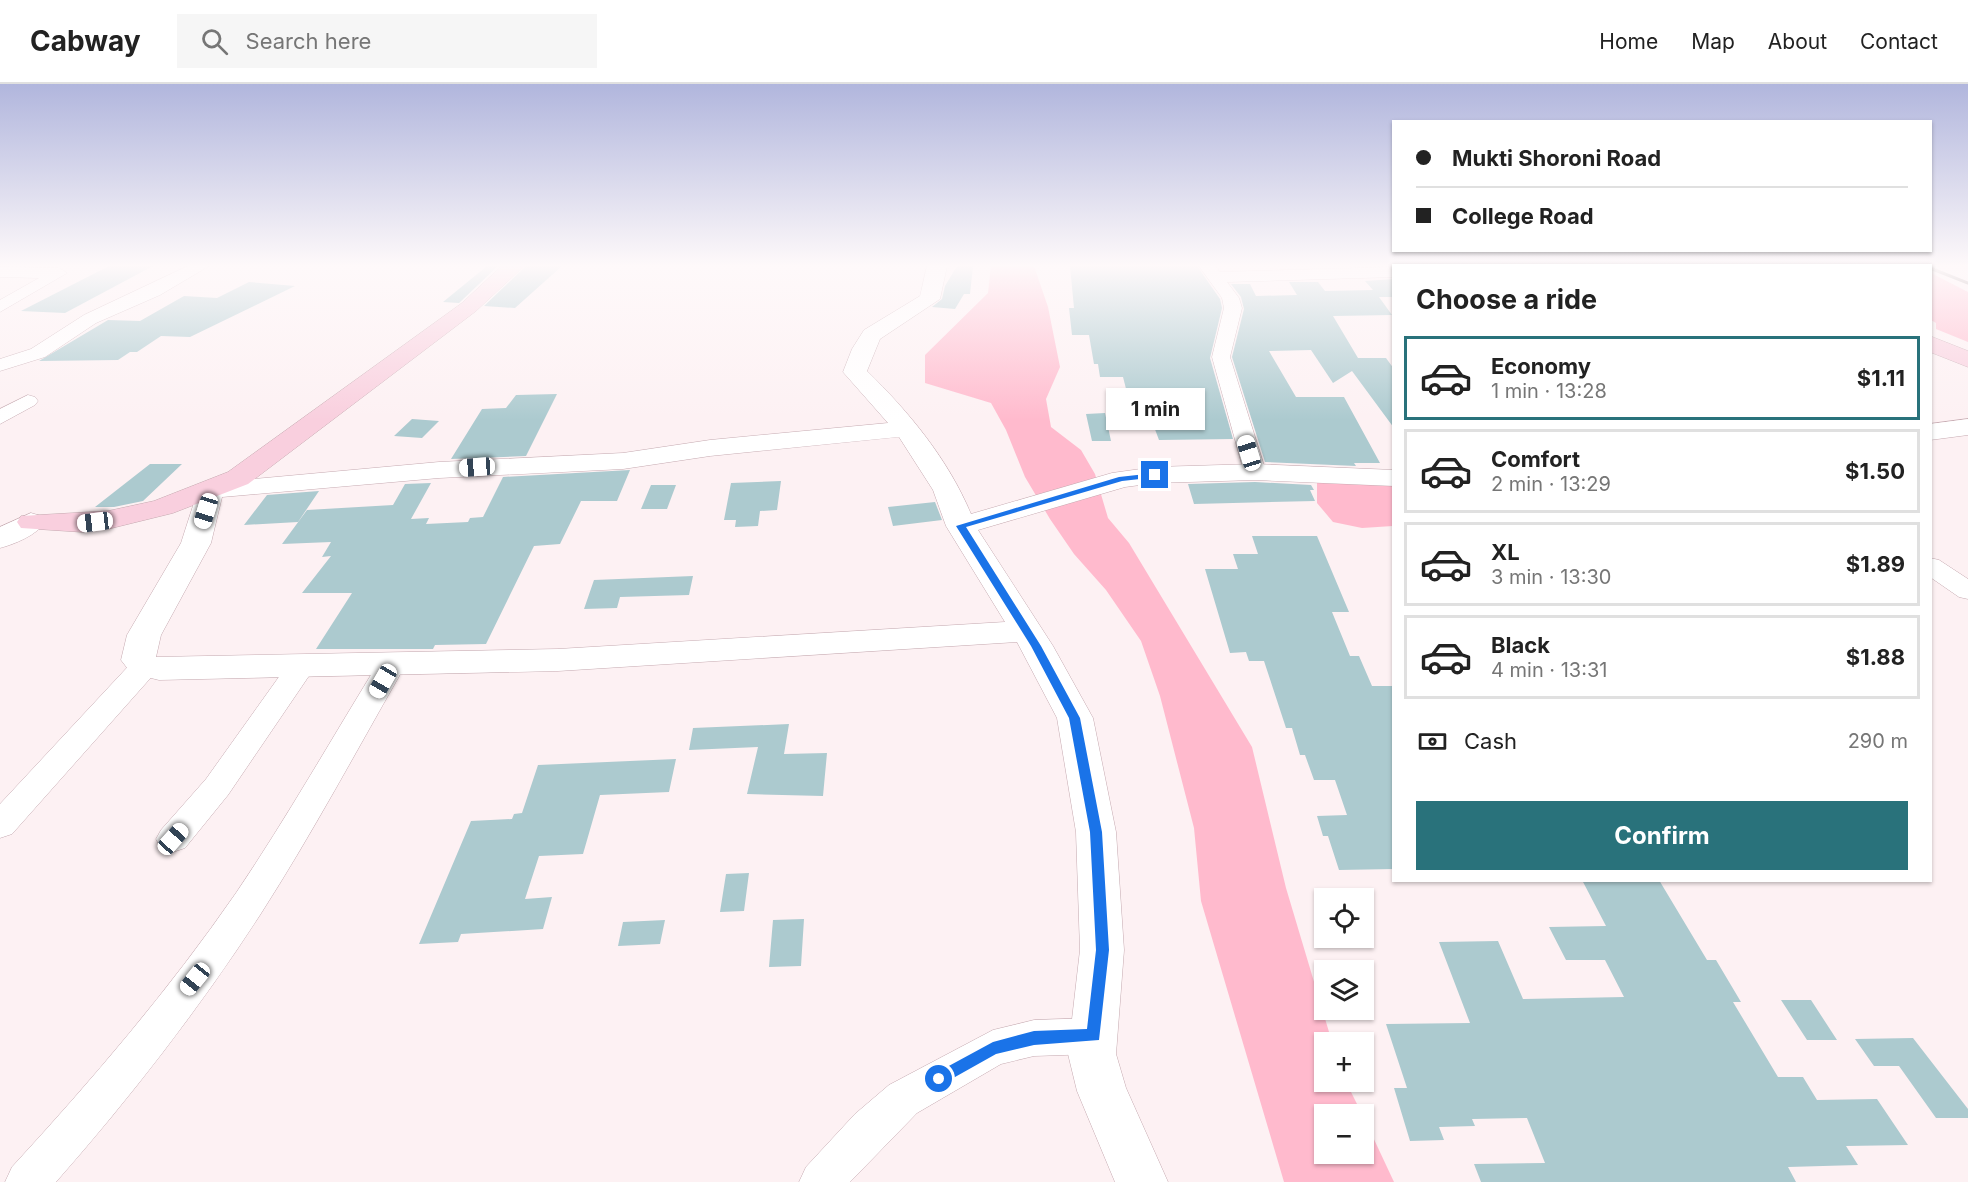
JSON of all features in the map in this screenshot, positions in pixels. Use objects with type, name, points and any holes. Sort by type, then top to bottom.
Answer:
[{"type":"main road","points":[[31,522],[82,523],[108,520],[164,507],[238,478],[271,456],[455,317]]},
{"type":"main road","points":[[1932,344],[1968,360]]},
{"type":"street","points":[[0,364],[38,353],[94,317]]},
{"type":"street","points":[[901,317],[872,335],[863,349],[855,372],[887,404],[903,429],[923,452],[947,490],[961,526],[1026,631],[1075,718],[1096,832],[1102,950],[1092,1054],[1102,1091],[1142,1182]]},
{"type":"street","points":[[1231,317],[1221,357],[1255,472]]},
{"type":"street","points":[[0,418],[28,401]]},
{"type":"street","points":[[1932,432],[1968,427]]},
{"type":"street","points":[[903,429],[710,448],[623,461],[439,470],[210,490],[196,543],[144,635],[138,660],[145,666],[159,669],[301,667],[636,656],[1026,631]]},
{"type":"street","points":[[961,526],[1122,479],[1188,473],[1255,472],[1392,478]]},
{"type":"street","points":[[0,512],[31,522]]},
{"type":"street","points":[[0,538],[31,522]]},
{"type":"street","points":[[1932,567],[1968,591]]},
{"type":"street","points":[[27,1182],[67,1139],[195,979],[259,886],[392,664]]},
{"type":"street","points":[[0,825],[145,666]]},
{"type":"street","points":[[173,839],[217,787],[301,667]]},
{"type":"street","points":[[821,1182],[870,1129],[903,1099],[993,1048],[1034,1038],[1094,1036]]},
{"type":"shaded area","points":[[963,317],[1050,317],[1060,367],[1046,399],[1051,427],[1081,450],[1095,474],[1108,518],[1129,543],[1252,747],[1286,888],[1314,982],[1314,1020],[1325,1020],[1329,1032],[1314,1032],[1314,1092],[1351,1092],[1357,1104],[1314,1104],[1314,1164],[1374,1164],[1374,1139],[1394,1182],[1284,1182],[1201,901],[1194,828],[1160,696],[1141,641],[1106,590],[1074,554],[1050,519],[1025,477],[1006,430],[991,403],[925,383],[925,355]]},
{"type":"shaded area","points":[[1932,317],[1968,317],[1968,342],[1936,329],[1936,323],[1932,321]]},
{"type":"shaded area","points":[[1317,482],[1392,482],[1392,526],[1362,528],[1333,522],[1317,503]]},
{"type":"building","points":[[147,317],[231,317],[190,337],[161,336],[137,352],[130,352],[118,360],[39,361],[108,320],[140,321]]},
{"type":"building","points":[[1070,317],[1220,317],[1210,358],[1233,439],[1159,440],[1153,424],[1135,424],[1123,377],[1100,377],[1098,364],[1094,364],[1089,335],[1072,335]]},
{"type":"building","points":[[1242,317],[1334,317],[1358,358],[1386,358],[1392,366],[1392,425],[1352,371],[1333,383],[1311,350],[1269,351],[1296,397],[1344,397],[1380,463],[1354,463],[1356,466],[1265,462],[1232,357]]},
{"type":"building","points":[[557,394],[526,456],[451,459],[482,409],[506,408],[516,395]]},
{"type":"building","points":[[1105,413],[1111,441],[1092,441],[1086,414]]},
{"type":"building","points":[[412,419],[439,421],[422,438],[394,436]]},
{"type":"building","points":[[150,464],[182,464],[143,501],[114,507],[95,507]]},
{"type":"building","points":[[630,470],[617,501],[581,501],[560,544],[534,546],[486,644],[435,645],[433,649],[316,649],[352,593],[302,593],[331,556],[322,557],[331,542],[282,544],[307,510],[393,505],[405,484],[431,483],[411,519],[429,518],[426,524],[468,522],[470,518],[483,517],[503,477]]},
{"type":"building","points":[[781,481],[777,510],[760,511],[758,526],[735,527],[736,520],[724,520],[731,483]]},
{"type":"building","points":[[1255,482],[1311,485],[1314,490],[1310,490],[1315,501],[1194,504],[1188,484]]},
{"type":"building","points":[[651,485],[676,485],[667,509],[641,509]]},
{"type":"building","points":[[319,491],[298,522],[244,525],[267,495]]},
{"type":"building","points":[[935,502],[942,520],[893,526],[888,507]]},
{"type":"building","points":[[1252,536],[1317,536],[1349,612],[1332,612],[1350,656],[1359,656],[1372,686],[1392,686],[1392,869],[1339,870],[1328,836],[1323,836],[1317,816],[1347,815],[1335,780],[1314,780],[1305,755],[1300,755],[1292,728],[1286,728],[1264,661],[1249,661],[1246,652],[1230,653],[1205,569],[1238,569],[1233,554],[1258,554]]},
{"type":"building","points":[[693,576],[689,595],[620,597],[617,608],[584,609],[594,580]]},
{"type":"building","points":[[789,724],[784,754],[827,753],[823,796],[747,794],[758,747],[689,750],[693,728]]},
{"type":"building","points":[[676,759],[669,792],[600,795],[583,854],[539,856],[525,899],[552,897],[543,929],[461,934],[458,942],[419,944],[471,821],[512,819],[514,814],[522,813],[538,765]]},
{"type":"building","points":[[749,873],[744,911],[720,912],[726,874]]},
{"type":"building","points":[[1583,882],[1660,882],[1707,960],[1716,960],[1741,1002],[1733,1002],[1778,1077],[1803,1077],[1817,1100],[1877,1099],[1908,1145],[1846,1146],[1858,1165],[1788,1167],[1796,1182],[1481,1182],[1474,1164],[1545,1163],[1527,1118],[1472,1119],[1475,1126],[1439,1127],[1444,1140],[1410,1141],[1394,1088],[1407,1088],[1386,1024],[1470,1023],[1439,942],[1498,941],[1523,999],[1624,997],[1605,960],[1566,960],[1549,927],[1606,926]]},
{"type":"building","points":[[804,919],[801,966],[769,967],[773,920]]},
{"type":"building","points":[[665,920],[660,944],[618,946],[623,922]]},
{"type":"building","points":[[1781,1000],[1811,1000],[1837,1040],[1807,1040]]},
{"type":"building","points":[[1913,1038],[1968,1109],[1968,1118],[1936,1118],[1899,1066],[1874,1066],[1855,1039]]},
{"type":"route","points":[[939,1079],[993,1048],[1034,1038],[1094,1036],[1102,950],[1096,832],[1082,767],[1075,718],[1036,646],[961,526],[1122,479],[1155,475]]}]
